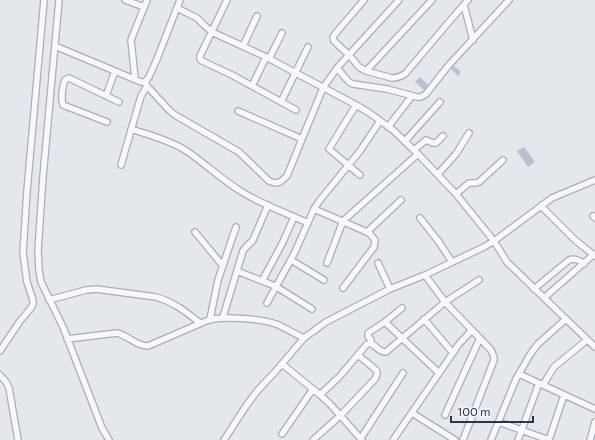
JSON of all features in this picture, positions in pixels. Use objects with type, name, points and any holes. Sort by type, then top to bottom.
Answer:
[{"type":"street","points":[[0,351],[33,304],[27,282],[22,253],[44,0]]},
{"type":"street","points":[[59,0],[43,177],[38,250],[39,276],[63,327],[102,428],[109,440]]},
{"type":"street","points":[[125,0],[144,7]]},
{"type":"street","points":[[135,79],[131,40],[147,0]]},
{"type":"street","points":[[121,165],[141,96],[180,0]]},
{"type":"street","points":[[227,0],[200,56],[200,59],[296,110]]},
{"type":"street","points":[[364,0],[333,37],[334,40],[359,67],[366,71],[392,78],[399,78],[402,76],[468,0]]},
{"type":"street","points":[[55,46],[146,84],[175,115],[238,152],[269,181],[275,183],[280,182],[287,176],[323,88],[336,68],[398,0]]},
{"type":"street","points":[[366,71],[432,0]]},
{"type":"street","points":[[336,68],[349,82],[353,84],[387,89],[421,97],[426,94],[448,66],[509,0]]},
{"type":"street","points":[[464,5],[473,40]]},
{"type":"street","points":[[177,8],[197,18],[212,32],[268,58],[356,105],[388,127],[405,141],[456,194],[494,241],[507,262],[595,347]]},
{"type":"street","points":[[243,46],[257,16]]},
{"type":"street","points":[[252,86],[282,32]]},
{"type":"street","points":[[281,102],[308,47]]},
{"type":"street","points":[[106,96],[115,71]]},
{"type":"street","points":[[106,122],[63,105],[63,82],[66,78],[69,78],[119,102]]},
{"type":"street","points":[[388,127],[412,96]]},
{"type":"street","points":[[405,141],[440,102]]},
{"type":"street","points":[[356,105],[329,149],[360,175]]},
{"type":"street","points":[[238,111],[302,138]]},
{"type":"street","points":[[267,303],[291,260],[314,209],[348,164],[360,151],[380,121]]},
{"type":"street","points":[[131,129],[163,140],[185,150],[241,192],[253,199],[308,223]]},
{"type":"street","points":[[438,174],[453,158],[469,133]]},
{"type":"street","points":[[327,263],[343,221],[416,152],[426,140],[436,143],[443,136]]},
{"type":"street","points":[[456,194],[469,183],[480,182],[503,160]]},
{"type":"street","points":[[224,440],[258,390],[304,338],[326,322],[390,289],[425,275],[484,247],[552,198],[595,180]]},
{"type":"street","points":[[367,232],[401,200]]},
{"type":"street","points":[[223,318],[244,248],[253,240],[268,205]]},
{"type":"street","points":[[541,206],[575,240],[594,256],[544,298]]},
{"type":"street","points":[[314,209],[367,232],[374,238],[374,247],[343,288]]},
{"type":"street","points":[[262,281],[282,244],[294,217]]},
{"type":"street","points":[[420,218],[439,242],[452,262]]},
{"type":"street","points":[[210,319],[218,280],[236,227]]},
{"type":"street","points":[[195,232],[223,266]]},
{"type":"street","points":[[534,289],[569,260],[578,259],[584,264]]},
{"type":"street","points":[[291,260],[324,280]]},
{"type":"street","points":[[378,263],[390,289]]},
{"type":"street","points":[[237,271],[276,286],[312,309]]},
{"type":"street","points":[[425,275],[445,302],[491,350],[494,356],[494,360],[463,440]]},
{"type":"street","points":[[402,308],[385,322],[368,333],[371,340],[370,343],[373,344],[378,350],[386,352],[445,302],[479,280]]},
{"type":"street","points":[[49,300],[86,290],[96,289],[156,297],[164,299],[180,308],[200,323]]},
{"type":"street","points":[[67,339],[118,333],[139,345],[148,346],[210,319],[223,318],[269,322],[304,338]]},
{"type":"street","points":[[424,319],[453,353]]},
{"type":"street","points":[[491,440],[519,374],[534,348],[566,319]]},
{"type":"street","points":[[385,322],[439,373]]},
{"type":"street","points":[[393,440],[459,344],[472,330]]},
{"type":"street","points":[[445,415],[480,338]]},
{"type":"street","points":[[518,440],[541,384],[554,367],[587,340]]},
{"type":"street","points":[[320,395],[345,371],[367,344],[370,343]]},
{"type":"street","points":[[313,440],[341,416],[375,379],[377,375],[376,370],[358,355]]},
{"type":"street","points":[[282,364],[320,395],[361,439],[403,373]]},
{"type":"street","points":[[519,374],[595,409]]},
{"type":"street","points":[[0,375],[10,388],[18,440]]},
{"type":"street","points":[[282,434],[314,390]]},
{"type":"street","points":[[499,422],[549,440],[564,395]]},
{"type":"street","points":[[412,413],[455,440]]},
{"type":"street","points":[[590,440],[595,422]]},
{"type":"building","points":[[454,66],[461,72],[458,76],[451,69]]},
{"type":"building","points":[[420,77],[428,85],[424,90],[415,82]]},
{"type":"building","points":[[524,147],[535,162],[528,167],[517,151]]}]
